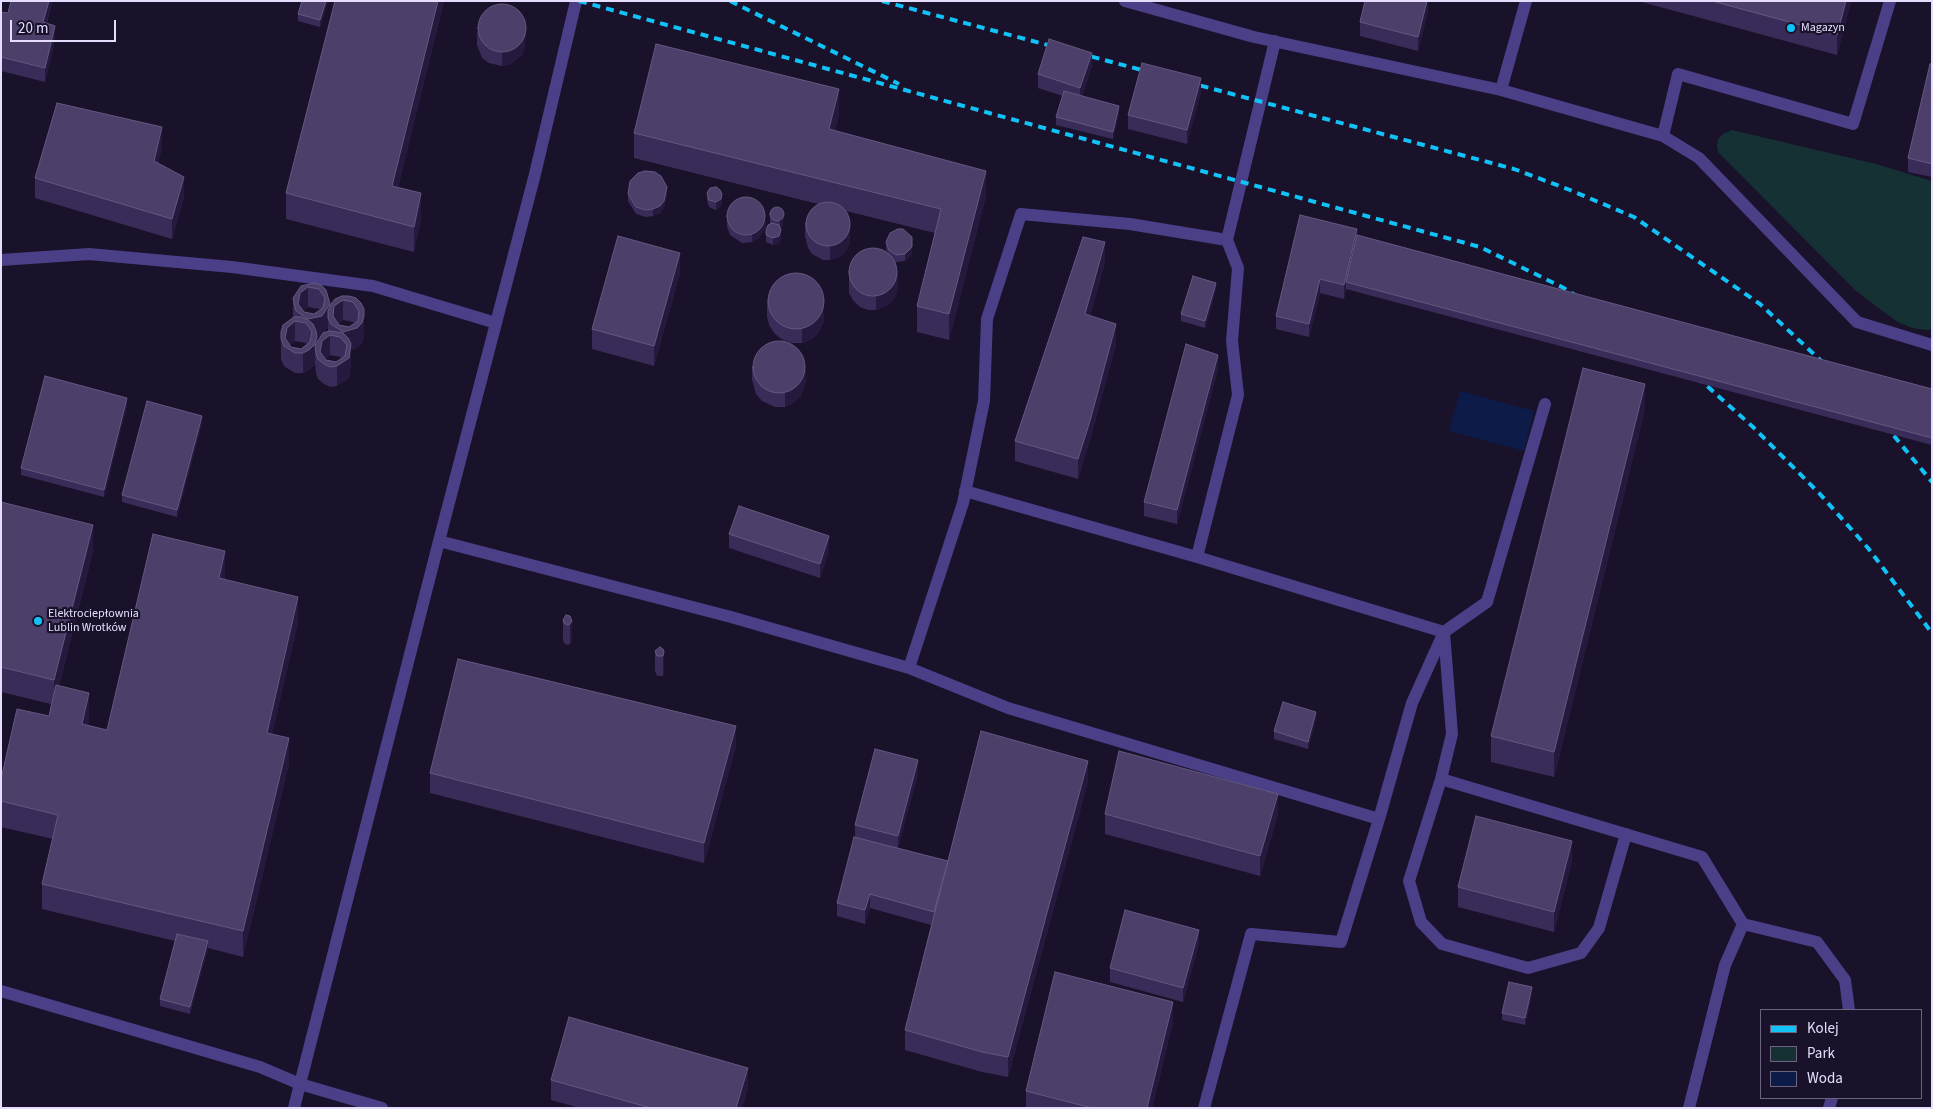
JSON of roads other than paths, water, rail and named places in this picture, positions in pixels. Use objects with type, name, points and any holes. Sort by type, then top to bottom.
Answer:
[{"type":"lane","points":[[294,1108],[535,174],[576,1]]},
{"type":"lane","points":[[1126,1],[1275,41],[1501,90],[1663,136],[1698,158],[1858,322],[1932,345]]},
{"type":"lane","points":[[1501,90],[1526,1]]},
{"type":"lane","points":[[1663,136],[1678,74],[1853,124],[1890,1]]},
{"type":"lane","points":[[1197,557],[1238,395],[1232,341],[1238,268],[1227,240],[1275,41]]},
{"type":"lane","points":[[910,668],[965,491],[984,401],[987,319],[1021,214],[1130,224],[1227,240]]},
{"type":"lane","points":[[1,260],[89,254],[232,267],[373,286],[496,323]]},
{"type":"lane","points":[[1204,1108],[1251,934],[1341,942],[1412,704],[1444,632],[1487,602],[1545,404]]},
{"type":"lane","points":[[965,491],[1197,557],[1444,632]]},
{"type":"lane","points":[[439,541],[731,617],[910,668],[1008,708],[1379,819]]},
{"type":"lane","points":[[1444,632],[1452,734],[1441,779],[1410,881],[1421,922],[1442,944],[1528,968],[1581,953],[1599,928],[1626,834]]},
{"type":"lane","points":[[1441,779],[1702,856],[1743,924],[1817,942],[1845,980],[1849,1009]]},
{"type":"lane","points":[[1689,1108],[1725,965],[1743,924]]},
{"type":"lane","points":[[1,990],[260,1067],[300,1084],[382,1108]]},
{"type":"water","points":[[1460,391],[1534,411],[1524,451],[1449,431]]},
{"type":"railway","points":[[579,1],[1480,247],[1562,287],[1583,300]]},
{"type":"railway","points":[[730,1],[899,84]]},
{"type":"railway","points":[[882,1],[1059,48]]},
{"type":"railway","points":[[1078,53],[1153,73]]},
{"type":"railway","points":[[1187,82],[1514,169],[1634,217],[1760,304],[1831,370]]},
{"type":"railway","points":[[1697,377],[1753,427],[1819,493],[1868,548],[1932,633]]},
{"type":"railway","points":[[1885,425],[1932,482]]},
{"type":"place","name":"Magazyn","points":[[1791,28]]},
{"type":"place","name":"Elektrociepłownia Lublin Wrotków","points":[[38,621]]}]
